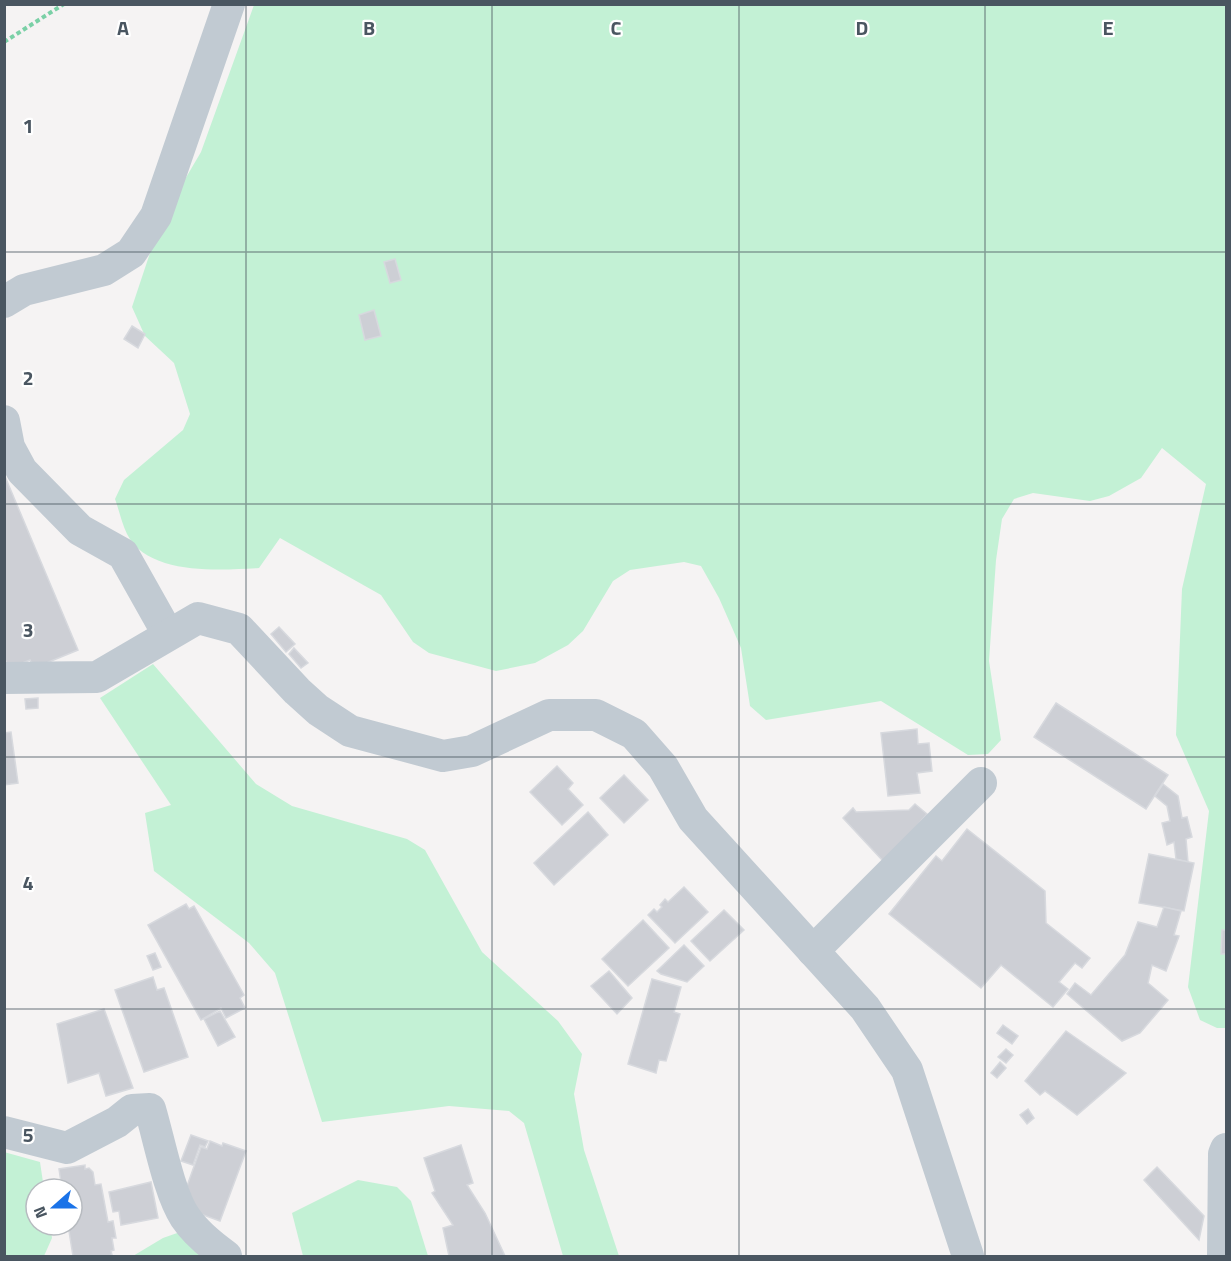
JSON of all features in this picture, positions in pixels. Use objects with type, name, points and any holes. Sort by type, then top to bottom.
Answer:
[{"type":"street","points":[[4,302],[24,290],[104,270],[131,253],[156,216],[229,4]]},
{"type":"street","points":[[4,421],[9,447],[22,471],[80,530],[123,554],[168,634]]},
{"type":"street","points":[[4,678],[96,677],[198,618],[239,629],[311,703],[350,730],[443,756],[472,752],[549,715],[596,715],[634,734],[663,767],[693,819],[865,1008],[907,1070],[968,1257]]},
{"type":"street","points":[[813,951],[981,783]]},
{"type":"street","points":[[4,1131],[67,1148],[117,1122],[132,1110],[150,1109],[178,1204],[187,1219],[226,1257]]},
{"type":"street","points":[[1224,1257],[1224,1154],[1227,1149]]},
{"type":"path","points":[[4,42],[64,4]]},
{"type":"green space","points":[[254,5],[1226,5],[1226,1028],[1217,1028],[1200,1020],[1188,987],[1209,811],[1176,735],[1182,589],[1206,484],[1162,448],[1141,478],[1109,496],[1090,501],[1033,493],[1014,499],[1002,519],[996,560],[989,661],[1001,740],[988,754],[968,755],[881,701],[766,720],[750,706],[741,648],[719,598],[701,566],[684,562],[630,570],[613,581],[583,631],[568,645],[535,663],[496,671],[429,653],[413,642],[381,595],[280,538],[259,568],[186,568],[168,564],[137,548],[125,530],[115,499],[124,480],[183,430],[190,414],[174,363],[145,336],[132,307],[161,220],[201,152]]},
{"type":"green space","points":[[153,664],[256,784],[292,806],[407,839],[425,850],[482,952],[558,1021],[582,1054],[574,1094],[584,1150],[619,1256],[563,1256],[524,1123],[509,1111],[449,1106],[322,1122],[275,973],[249,943],[154,871],[145,813],[171,805],[100,698]]},
{"type":"green space","points":[[4,1152],[40,1162],[42,1177],[24,1177],[24,1237],[52,1238],[44,1256],[5,1256]]},
{"type":"green space","points":[[358,1180],[397,1187],[411,1201],[428,1256],[303,1256],[292,1213]]},
{"type":"green space","points":[[180,1232],[213,1256],[133,1256],[163,1238]]},
{"type":"building","points":[[395,259],[401,280],[390,283],[384,262]]},
{"type":"building","points":[[374,310],[381,336],[365,340],[359,315]]},
{"type":"building","points":[[132,326],[145,334],[138,348],[124,339]]},
{"type":"building","points":[[4,474],[78,650],[34,668],[30,660],[10,668],[4,658]]},
{"type":"building","points":[[279,627],[295,644],[286,652],[271,634]]},
{"type":"building","points":[[294,648],[308,663],[301,668],[289,654]]},
{"type":"building","points":[[38,698],[38,708],[26,709],[25,699]]},
{"type":"building","points":[[1056,703],[1168,775],[1146,809],[1034,737]]},
{"type":"building","points":[[917,729],[918,744],[929,743],[932,771],[917,773],[920,793],[888,796],[881,733]]},
{"type":"building","points":[[11,732],[18,783],[4,785],[4,733]]},
{"type":"building","points":[[557,766],[573,783],[568,789],[583,805],[562,825],[530,792]]},
{"type":"building","points":[[624,775],[648,800],[624,823],[600,798]]},
{"type":"building","points":[[1163,784],[1178,796],[1182,818],[1187,817],[1192,837],[1186,839],[1188,862],[1176,859],[1174,842],[1167,845],[1162,823],[1170,821],[1167,806],[1155,796]]},
{"type":"building","points":[[915,804],[927,814],[897,849],[883,861],[843,818],[853,808],[856,812],[909,810]]},
{"type":"building","points":[[588,812],[608,835],[554,885],[534,863]]},
{"type":"building","points":[[967,829],[1045,891],[1046,923],[1090,958],[1082,968],[1075,963],[1059,982],[1068,989],[1053,1007],[1001,965],[981,988],[889,914],[936,856],[942,861]]},
{"type":"building","points":[[1149,854],[1194,863],[1184,911],[1139,903]]},
{"type":"building","points":[[684,887],[708,912],[675,943],[648,915],[654,909],[657,912],[665,899],[668,902]]},
{"type":"building","points":[[186,904],[189,909],[194,906],[244,995],[240,998],[245,1008],[226,1018],[221,1008],[201,1020],[148,925]]},
{"type":"building","points":[[1164,907],[1181,911],[1174,935],[1179,936],[1166,971],[1152,965],[1148,983],[1168,1000],[1140,1033],[1122,1041],[1067,994],[1075,983],[1091,995],[1125,955],[1138,922],[1157,927]]},
{"type":"building","points":[[724,910],[744,930],[710,961],[691,941]]},
{"type":"building","points":[[643,920],[669,948],[628,986],[602,959]]},
{"type":"building","points":[[1222,930],[1226,930],[1226,954],[1221,954]]},
{"type":"building","points":[[684,945],[704,966],[687,982],[657,971]]},
{"type":"building","points":[[155,953],[161,967],[153,970],[147,956]]},
{"type":"building","points":[[609,971],[632,998],[617,1014],[591,986]]},
{"type":"building","points":[[153,977],[157,990],[164,988],[188,1057],[144,1072],[115,990]]},
{"type":"building","points":[[652,979],[681,987],[674,1012],[680,1014],[666,1061],[659,1060],[656,1073],[628,1064]]},
{"type":"building","points":[[104,1009],[133,1088],[106,1096],[99,1073],[68,1083],[57,1024]]},
{"type":"building","points":[[220,1011],[235,1037],[218,1046],[204,1019]]},
{"type":"building","points":[[1003,1025],[1018,1036],[1012,1044],[997,1033]]},
{"type":"building","points":[[1066,1031],[1126,1073],[1077,1115],[1045,1091],[1040,1095],[1025,1081]]},
{"type":"building","points":[[1006,1049],[1013,1055],[1006,1063],[998,1057]]},
{"type":"building","points":[[1000,1062],[1006,1068],[997,1078],[991,1073]]},
{"type":"building","points":[[1028,1109],[1034,1118],[1027,1124],[1020,1115]]},
{"type":"building","points":[[191,1135],[208,1141],[205,1147],[200,1145],[193,1165],[181,1161]]},
{"type":"building","points":[[210,1141],[246,1151],[220,1221],[195,1212],[187,1186],[201,1147],[207,1149]]},
{"type":"building","points":[[461,1145],[473,1183],[467,1185],[485,1213],[505,1256],[449,1256],[443,1228],[453,1225],[432,1193],[435,1191],[424,1158]]},
{"type":"building","points":[[85,1165],[85,1169],[89,1168],[93,1172],[95,1185],[101,1184],[108,1222],[113,1221],[116,1238],[112,1238],[114,1250],[111,1251],[112,1255],[73,1256],[70,1237],[84,1237],[84,1177],[60,1177],[59,1169]]},
{"type":"building","points":[[1157,1167],[1204,1216],[1199,1240],[1144,1180]]},
{"type":"building","points":[[151,1182],[158,1218],[121,1225],[119,1211],[113,1212],[109,1192]]}]
